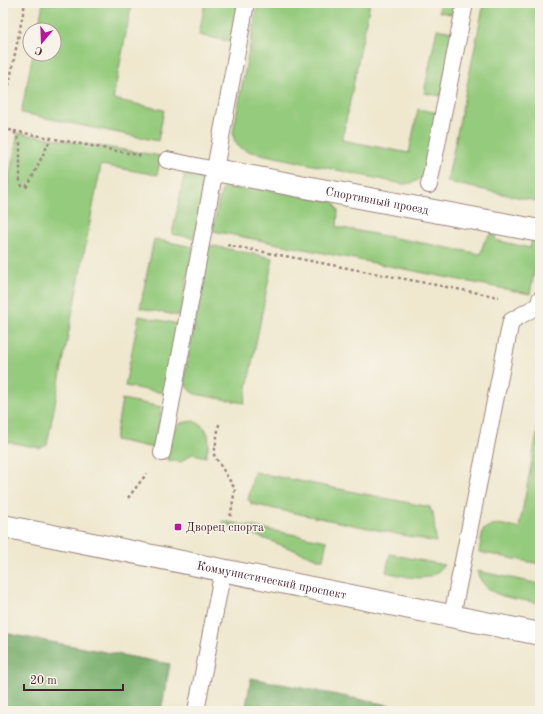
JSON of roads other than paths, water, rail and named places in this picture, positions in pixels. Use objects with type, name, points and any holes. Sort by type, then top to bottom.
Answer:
[{"type":"main road","name":"Спортивный проезд","points":[[215,170],[540,231]]},
{"type":"main road","name":"Коммунистический проспект","points":[[3,526],[540,634]]},
{"type":"lane","points":[[162,453],[246,3]]},
{"type":"lane","points":[[429,185],[465,3]]},
{"type":"lane","points":[[167,160],[215,170]]},
{"type":"lane","points":[[452,616],[511,321],[539,302]]},
{"type":"lane","points":[[196,711],[223,570]]},
{"type":"place","name":"Дворец спорта","points":[[178,527]]}]
